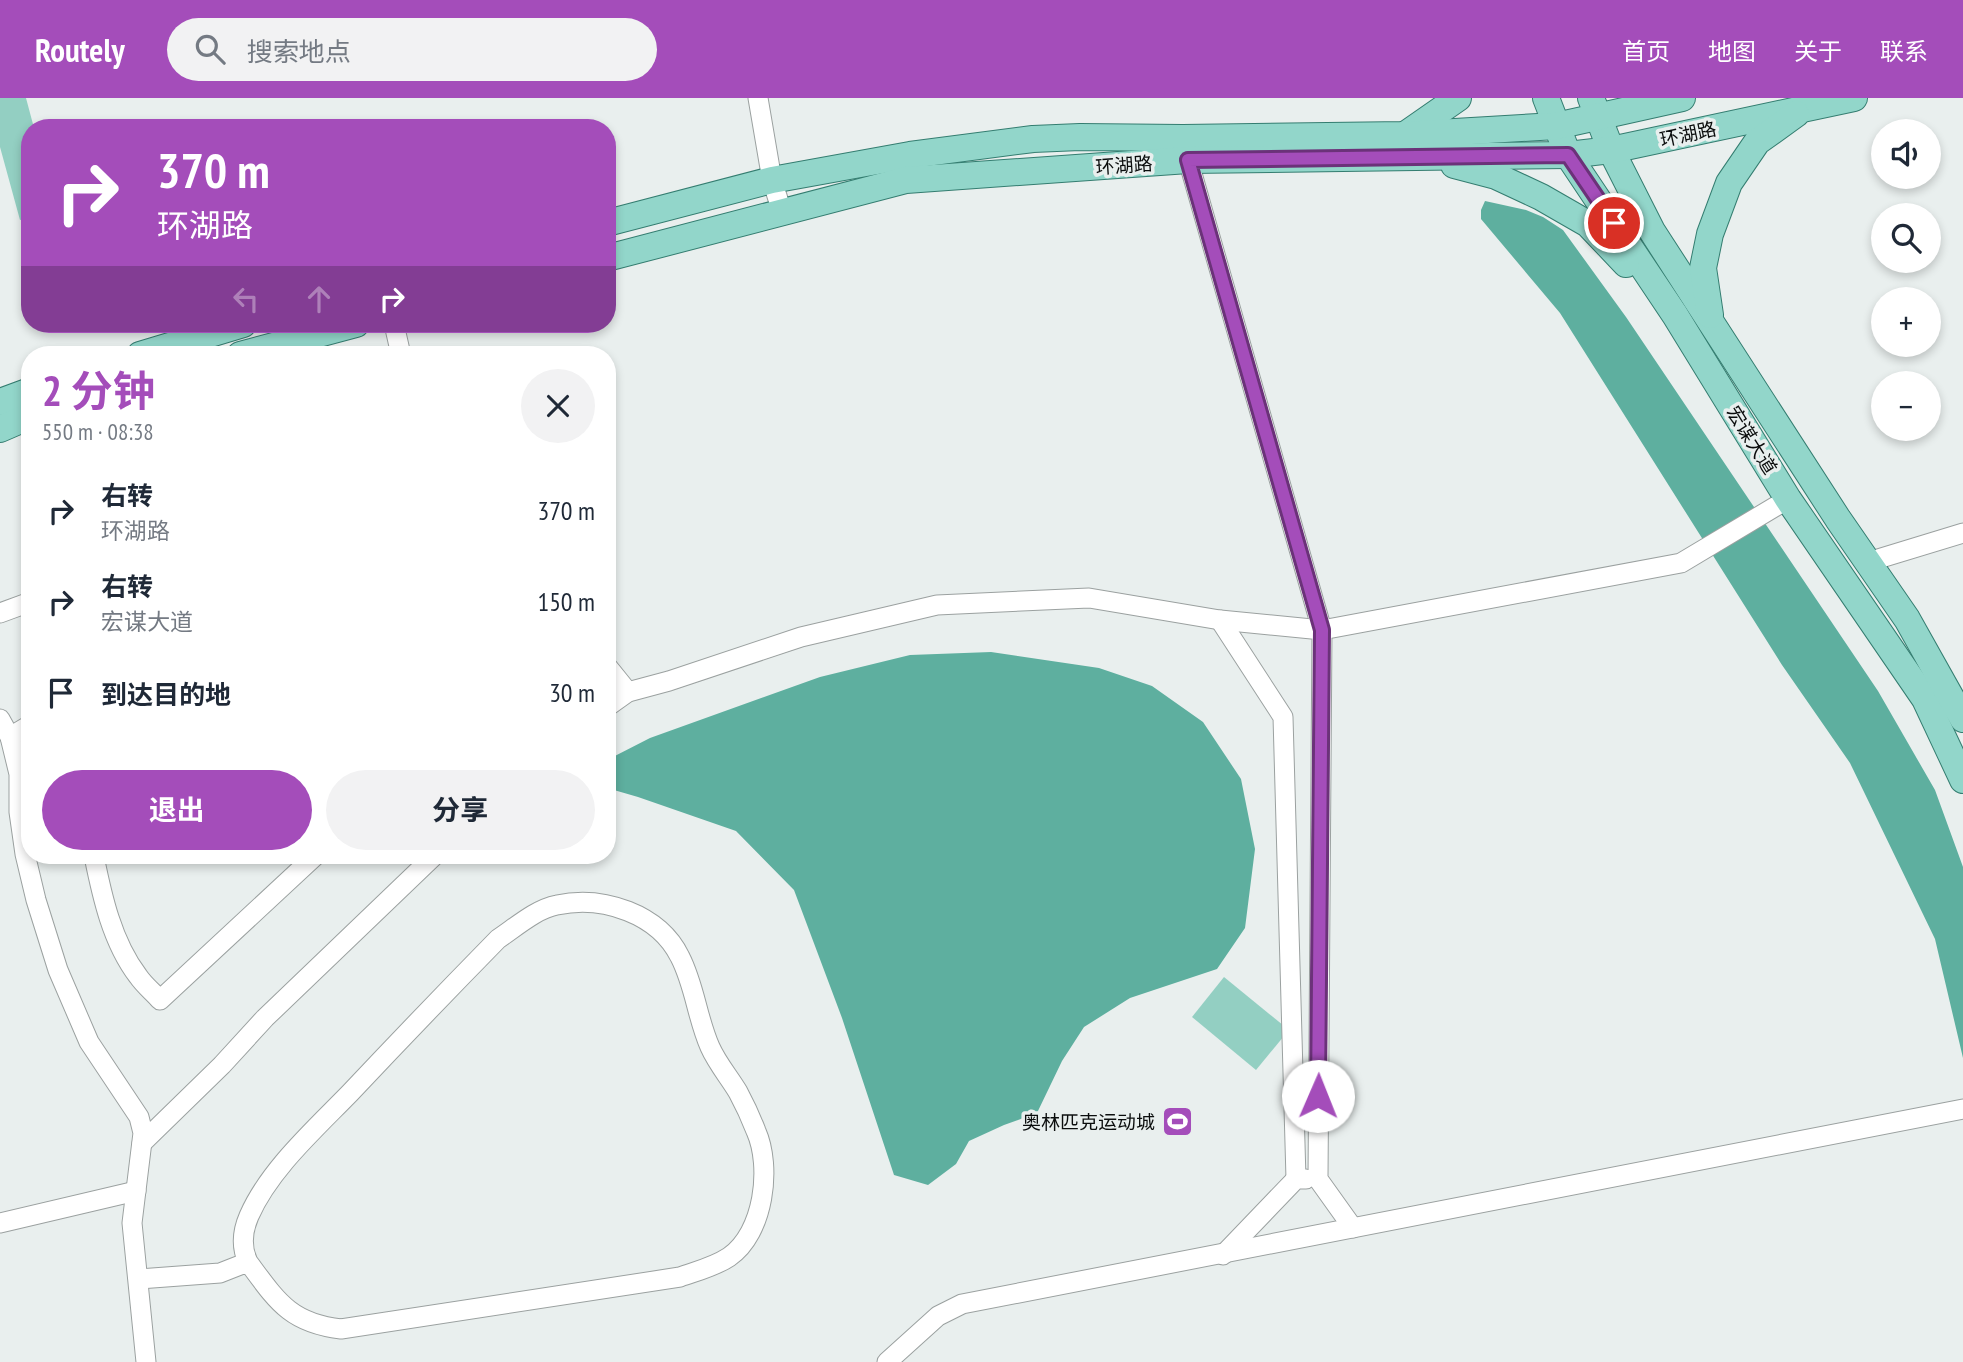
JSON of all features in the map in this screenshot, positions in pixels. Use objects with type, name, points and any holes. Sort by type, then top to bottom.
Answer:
[{"type":"main road","points":[[1404,135],[1458,98]]},
{"type":"main road","name":"宏谋大道","points":[[1546,98],[1568,155],[1675,315],[1788,499],[1925,699],[1963,780]]},
{"type":"main road","name":"环湖路","points":[[616,256],[906,180],[1185,149],[1556,126],[1595,107],[1682,98]]},
{"type":"main road","name":"环湖路","points":[[616,221],[772,180],[910,155],[1033,139],[1080,137],[1185,149],[1425,157],[1568,155],[1611,150],[1854,98]]},
{"type":"main road","name":"宏谋大道","points":[[1595,107],[1611,150],[1652,231],[1907,619],[1963,719]]},
{"type":"main road","points":[[1711,324],[1703,268],[1710,234],[1729,183],[1758,142],[1804,109]]},
{"type":"main road","points":[[1425,157],[1496,176],[1541,197],[1588,224],[1675,315]]},
{"type":"main road","points":[[170,346],[213,333]]},
{"type":"main road","points":[[274,346],[322,333]]},
{"type":"main road","points":[[0,402],[21,394]]},
{"type":"main road","points":[[0,429],[21,420]]},
{"type":"street","points":[[758,98],[772,180],[782,212]]},
{"type":"street","points":[[1185,149],[1322,630],[1318,1179],[1353,1228]]},
{"type":"street","points":[[616,701],[628,692],[801,637],[937,605],[1089,598],[1220,620],[1322,630],[1681,563],[1788,499]]},
{"type":"street","points":[[1868,562],[1963,533]]},
{"type":"street","points":[[0,613],[21,605]]},
{"type":"street","points":[[1220,620],[1283,717],[1296,1178],[1223,1255]]},
{"type":"street","points":[[616,677],[628,692]]},
{"type":"street","points":[[0,719],[10,737],[19,774],[21,826]]},
{"type":"street","points":[[10,737],[21,730]]},
{"type":"street","points":[[27,864],[58,970],[89,1042],[139,1117],[143,1133],[132,1223],[146,1362]]},
{"type":"street","points":[[95,864],[117,941],[137,975],[160,1000],[306,864]]},
{"type":"street","points":[[142,1143],[222,1065],[265,1018],[426,864]]},
{"type":"street","points":[[591,902],[619,907],[665,934],[679,954],[689,977],[704,1033],[758,1133],[764,1157],[765,1188],[757,1215],[745,1240],[731,1256],[711,1267],[680,1277],[341,1329],[321,1327],[300,1319],[274,1297],[248,1262],[243,1252],[243,1241],[249,1216],[260,1196],[291,1154],[498,939],[532,916],[556,905],[591,902]]},
{"type":"street","points":[[887,1362],[938,1316],[962,1304],[1963,1110]]},
{"type":"street","points":[[1296,1178],[1318,1179]]},
{"type":"street","points":[[0,1223],[136,1191]]},
{"type":"street","points":[[139,1279],[220,1273],[248,1262]]},
{"type":"shaded area","points":[[0,98],[26,98],[32,119],[21,119],[21,220],[20,220],[0,147]]},
{"type":"shaded area","points":[[1485,201],[1526,210],[1563,230],[1626,317],[1878,691],[1935,790],[1963,867],[1963,1058],[1935,939],[1850,763],[1782,665],[1560,313],[1481,219]]},
{"type":"shaded area","points":[[991,652],[1099,668],[1152,686],[1203,722],[1241,779],[1255,849],[1245,928],[1217,969],[1130,998],[1084,1027],[1062,1061],[1037,1113],[969,1141],[956,1164],[928,1185],[894,1175],[842,1018],[794,890],[736,831],[616,791],[616,755],[650,738],[820,677],[910,655]]},
{"type":"shaded area","points":[[1224,977],[1289,1030],[1256,1070],[1192,1017]]},
{"type":"place","name":"奥林匹克运动城","points":[[1178,1122]]},
{"type":"route","points":[[1318,1096],[1322,630],[1188,160],[1568,155],[1614,223]]}]
